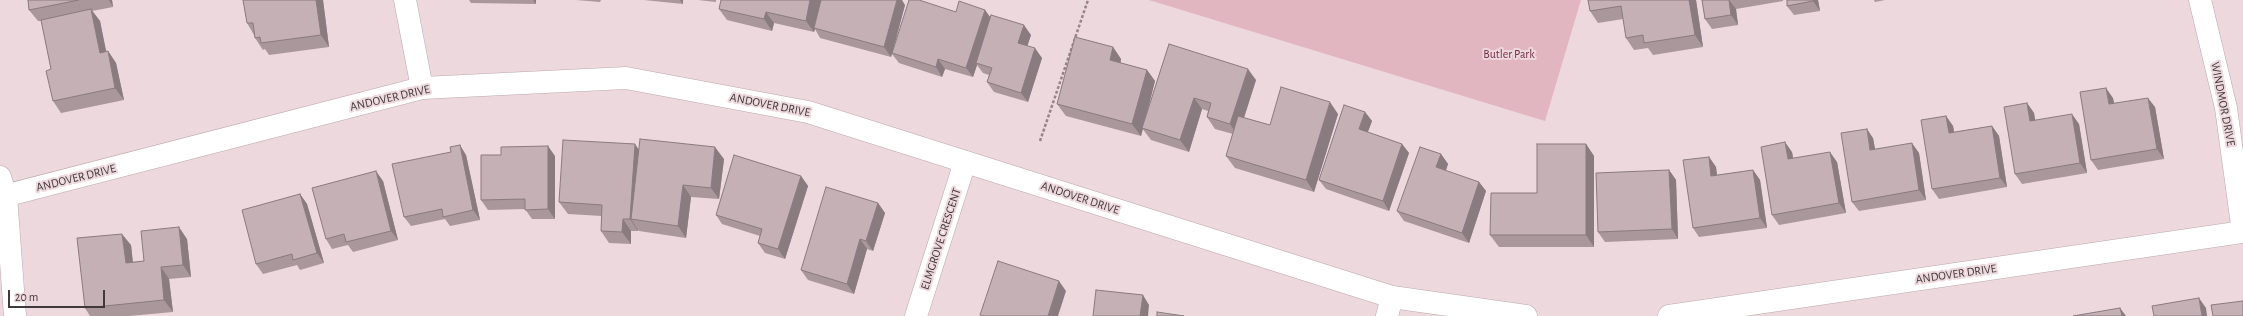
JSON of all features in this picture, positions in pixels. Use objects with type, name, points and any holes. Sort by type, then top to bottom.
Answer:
[{"type":"street","points":[[405,0],[422,88]]},
{"type":"street","name":"WINDMOR DRIVE","points":[[2200,0],[2226,108],[2243,232]]},
{"type":"street","name":"ANDOVER DRIVE","points":[[2,190],[422,88],[626,78],[808,112],[965,162],[1389,306],[1526,316]]},
{"type":"street","name":"ELMGROVE CRESCENT","points":[[916,316],[965,162]]},
{"type":"street","points":[[2,190],[15,316]]},
{"type":"street","name":"ANDOVER DRIVE","points":[[1669,316],[1744,310],[2243,232]]},
{"type":"path","points":[[1040,141],[1088,0]]},
{"type":"green space","name":"Butler Park","points":[[1149,0],[1581,0],[1545,121]]},
{"type":"building","points":[[28,0],[79,0],[29,10]]},
{"type":"building","points":[[243,0],[316,0],[321,35],[261,43],[260,37],[255,38],[253,23],[247,23]]},
{"type":"building","points":[[721,0],[810,0],[806,21],[766,12],[764,19],[719,9]]},
{"type":"building","points":[[821,0],[897,0],[884,47],[814,28]]},
{"type":"building","points":[[909,0],[919,0],[956,12],[959,1],[985,10],[966,68],[938,59],[936,67],[892,53]]},
{"type":"building","points":[[1588,0],[1689,0],[1695,35],[1644,43],[1643,35],[1626,38],[1621,6],[1590,11]]},
{"type":"building","points":[[1702,0],[1729,0],[1731,15],[1705,19]]},
{"type":"building","points":[[1787,0],[1813,0],[1813,1],[1787,6]]},
{"type":"building","points":[[91,9],[100,53],[108,51],[115,88],[53,101],[46,71],[51,69],[41,20]]},
{"type":"building","points":[[991,15],[1024,25],[1018,43],[1035,48],[1021,93],[987,82],[992,68],[976,63]]},
{"type":"building","points":[[1075,37],[1113,47],[1110,60],[1147,70],[1132,124],[1057,104]]},
{"type":"building","points":[[1169,44],[1248,69],[1230,124],[1207,117],[1211,103],[1194,98],[1180,140],[1142,128]]},
{"type":"building","points":[[1281,87],[1330,102],[1306,180],[1226,156],[1238,116],[1270,125]]},
{"type":"building","points":[[2106,88],[2109,104],[2148,98],[2157,149],[2091,160],[2080,92]]},
{"type":"building","points":[[2027,103],[2030,121],[2072,114],[2080,163],[2015,174],[2004,107]]},
{"type":"building","points":[[1344,105],[1365,112],[1359,129],[1402,144],[1383,201],[1319,180]]},
{"type":"building","points":[[1946,116],[1949,133],[1992,126],[2000,178],[1932,189],[1921,120]]},
{"type":"building","points":[[1867,129],[1870,150],[1912,143],[1919,190],[1852,202],[1841,133]]},
{"type":"building","points":[[640,139],[715,147],[711,188],[683,185],[678,226],[631,219]]},
{"type":"building","points":[[563,140],[635,144],[630,219],[623,219],[622,232],[601,231],[602,205],[559,202]]},
{"type":"building","points":[[1785,142],[1788,159],[1830,152],[1839,203],[1772,215],[1761,147]]},
{"type":"building","points":[[1537,144],[1586,144],[1586,235],[1490,235],[1491,193],[1537,193]]},
{"type":"building","points":[[460,145],[473,210],[443,217],[442,209],[404,217],[392,164],[451,152],[450,147]]},
{"type":"building","points":[[548,146],[548,209],[525,210],[525,199],[481,200],[481,155],[501,155],[501,147]]},
{"type":"building","points":[[1420,147],[1441,154],[1436,167],[1479,182],[1462,233],[1397,211]]},
{"type":"building","points":[[734,155],[801,176],[778,249],[758,243],[762,229],[716,215]]},
{"type":"building","points":[[1709,157],[1711,176],[1753,170],[1760,218],[1693,228],[1683,160]]},
{"type":"building","points":[[1669,170],[1672,229],[1598,232],[1596,173]]},
{"type":"building","points":[[376,171],[391,231],[346,242],[344,234],[326,239],[312,188]]},
{"type":"building","points":[[826,187],[878,203],[866,241],[860,239],[847,284],[801,270]]},
{"type":"building","points":[[300,194],[317,253],[293,260],[292,254],[256,264],[242,210]]},
{"type":"building","points":[[179,227],[183,265],[161,267],[164,300],[85,308],[77,238],[122,234],[126,263],[144,261],[141,231]]},
{"type":"building","points":[[998,261],[1059,281],[1048,316],[980,315]]},
{"type":"building","points":[[1096,290],[1143,295],[1140,316],[1093,316]]},
{"type":"building","points":[[2199,298],[2202,316],[2154,316],[2152,306]]},
{"type":"building","points":[[2243,301],[2243,316],[2213,316],[2211,305]]},
{"type":"building","points":[[2120,308],[2122,316],[2073,316]]},
{"type":"building","points":[[1157,312],[1184,316],[1157,316]]}]
